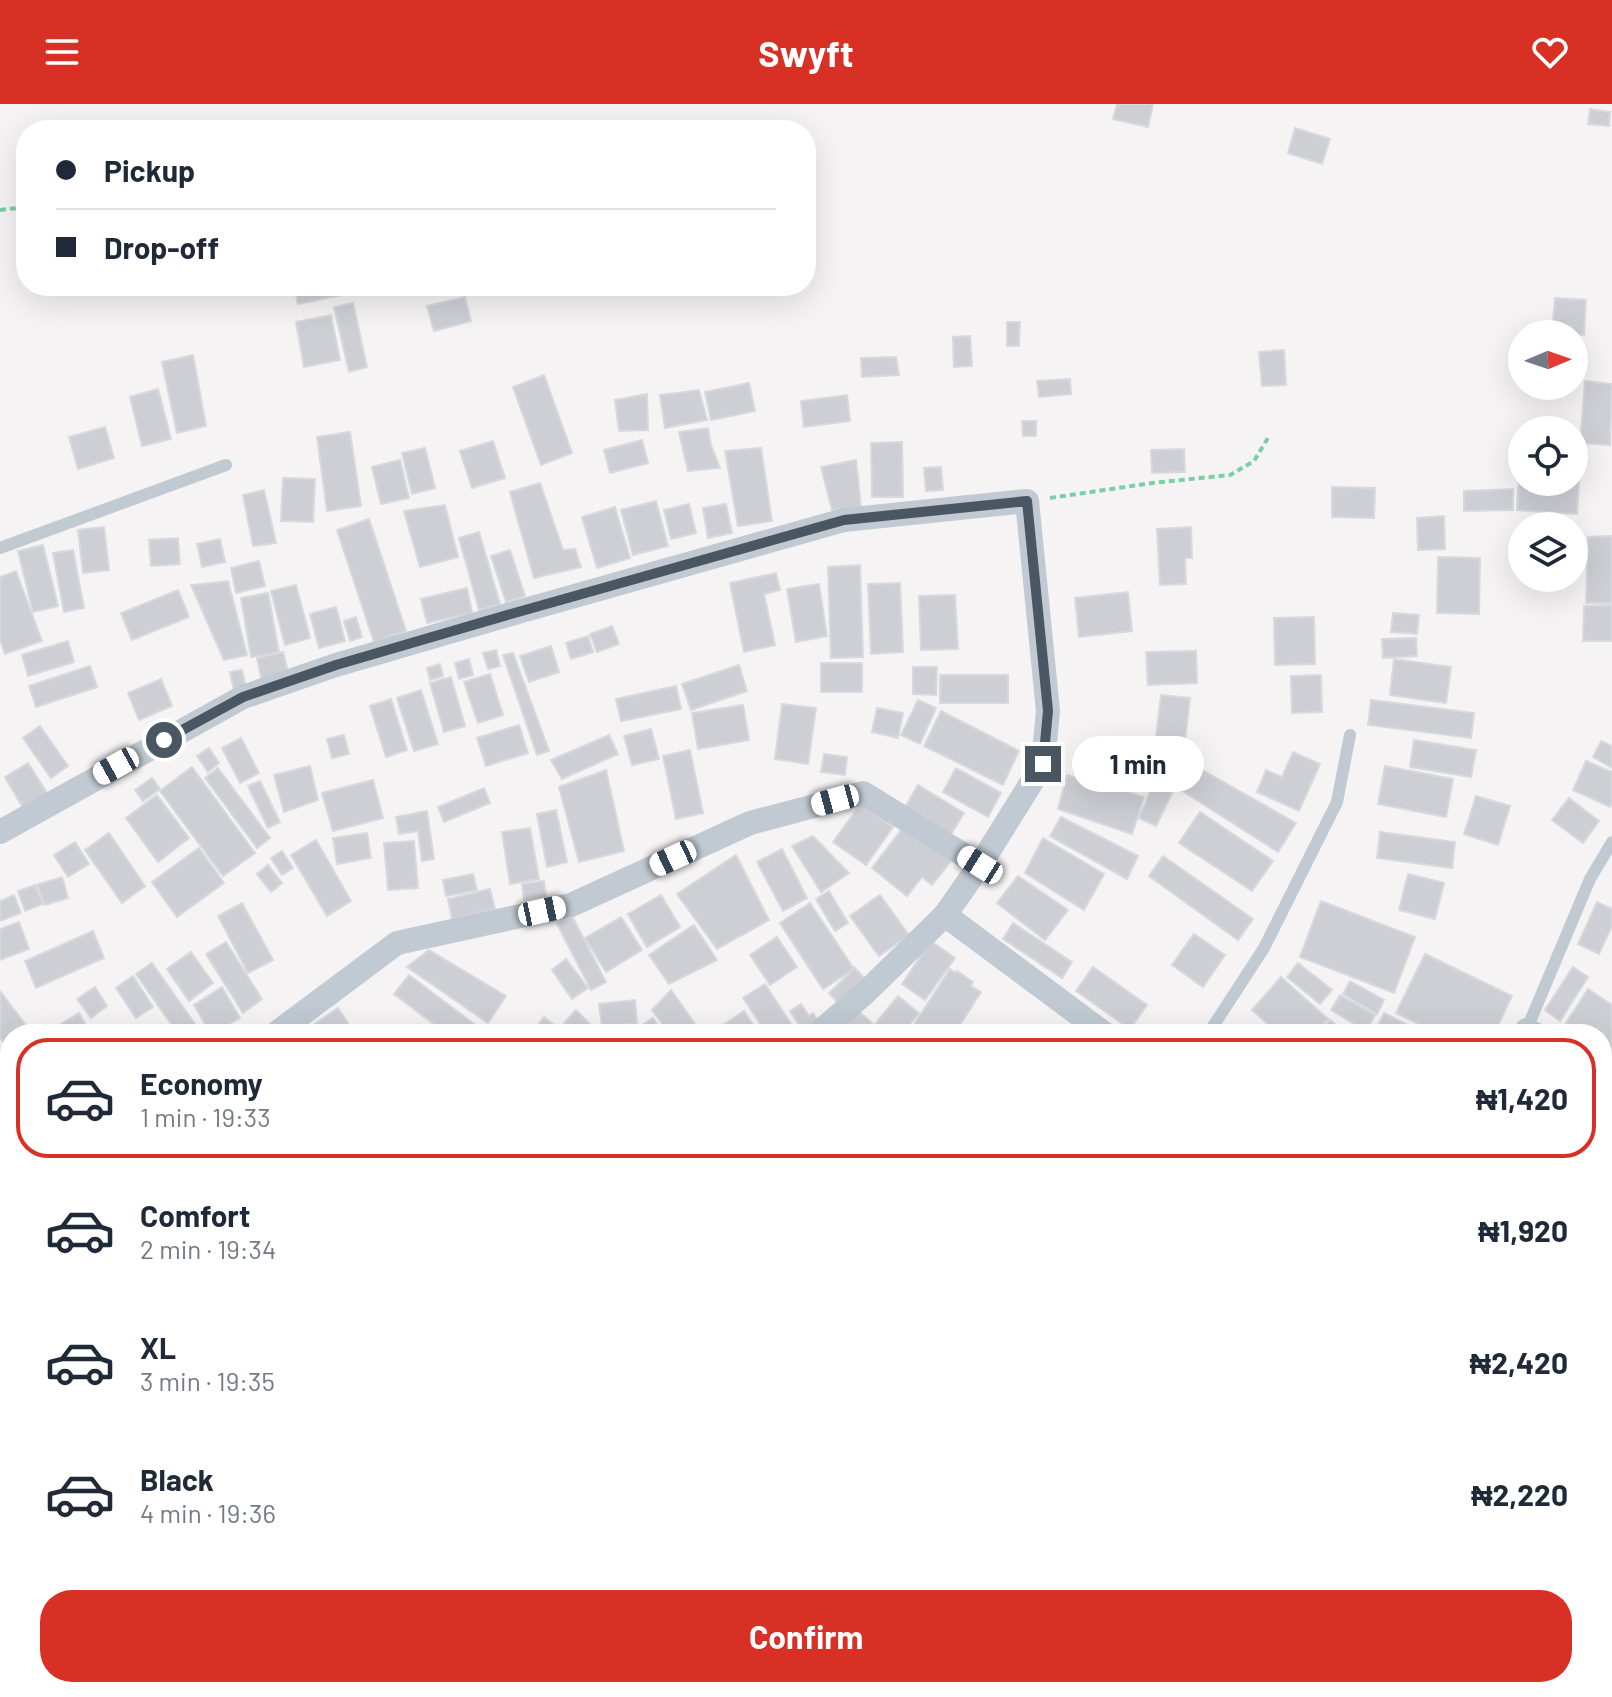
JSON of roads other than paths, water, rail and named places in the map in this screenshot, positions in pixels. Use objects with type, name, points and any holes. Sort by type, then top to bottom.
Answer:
[{"type":"street","points":[[0,832],[243,697],[336,665],[844,520],[1027,501],[1048,711],[1043,764],[945,915],[829,1024]]},
{"type":"street","points":[[288,1024],[397,943],[571,905],[750,823],[863,793],[980,865]]},
{"type":"street","points":[[945,915],[1092,1024]]},
{"type":"lane","points":[[0,548],[226,465]]},
{"type":"lane","points":[[1215,1024],[1264,948],[1337,802],[1350,735]]},
{"type":"lane","points":[[1533,1024],[1590,879],[1612,842]]}]
